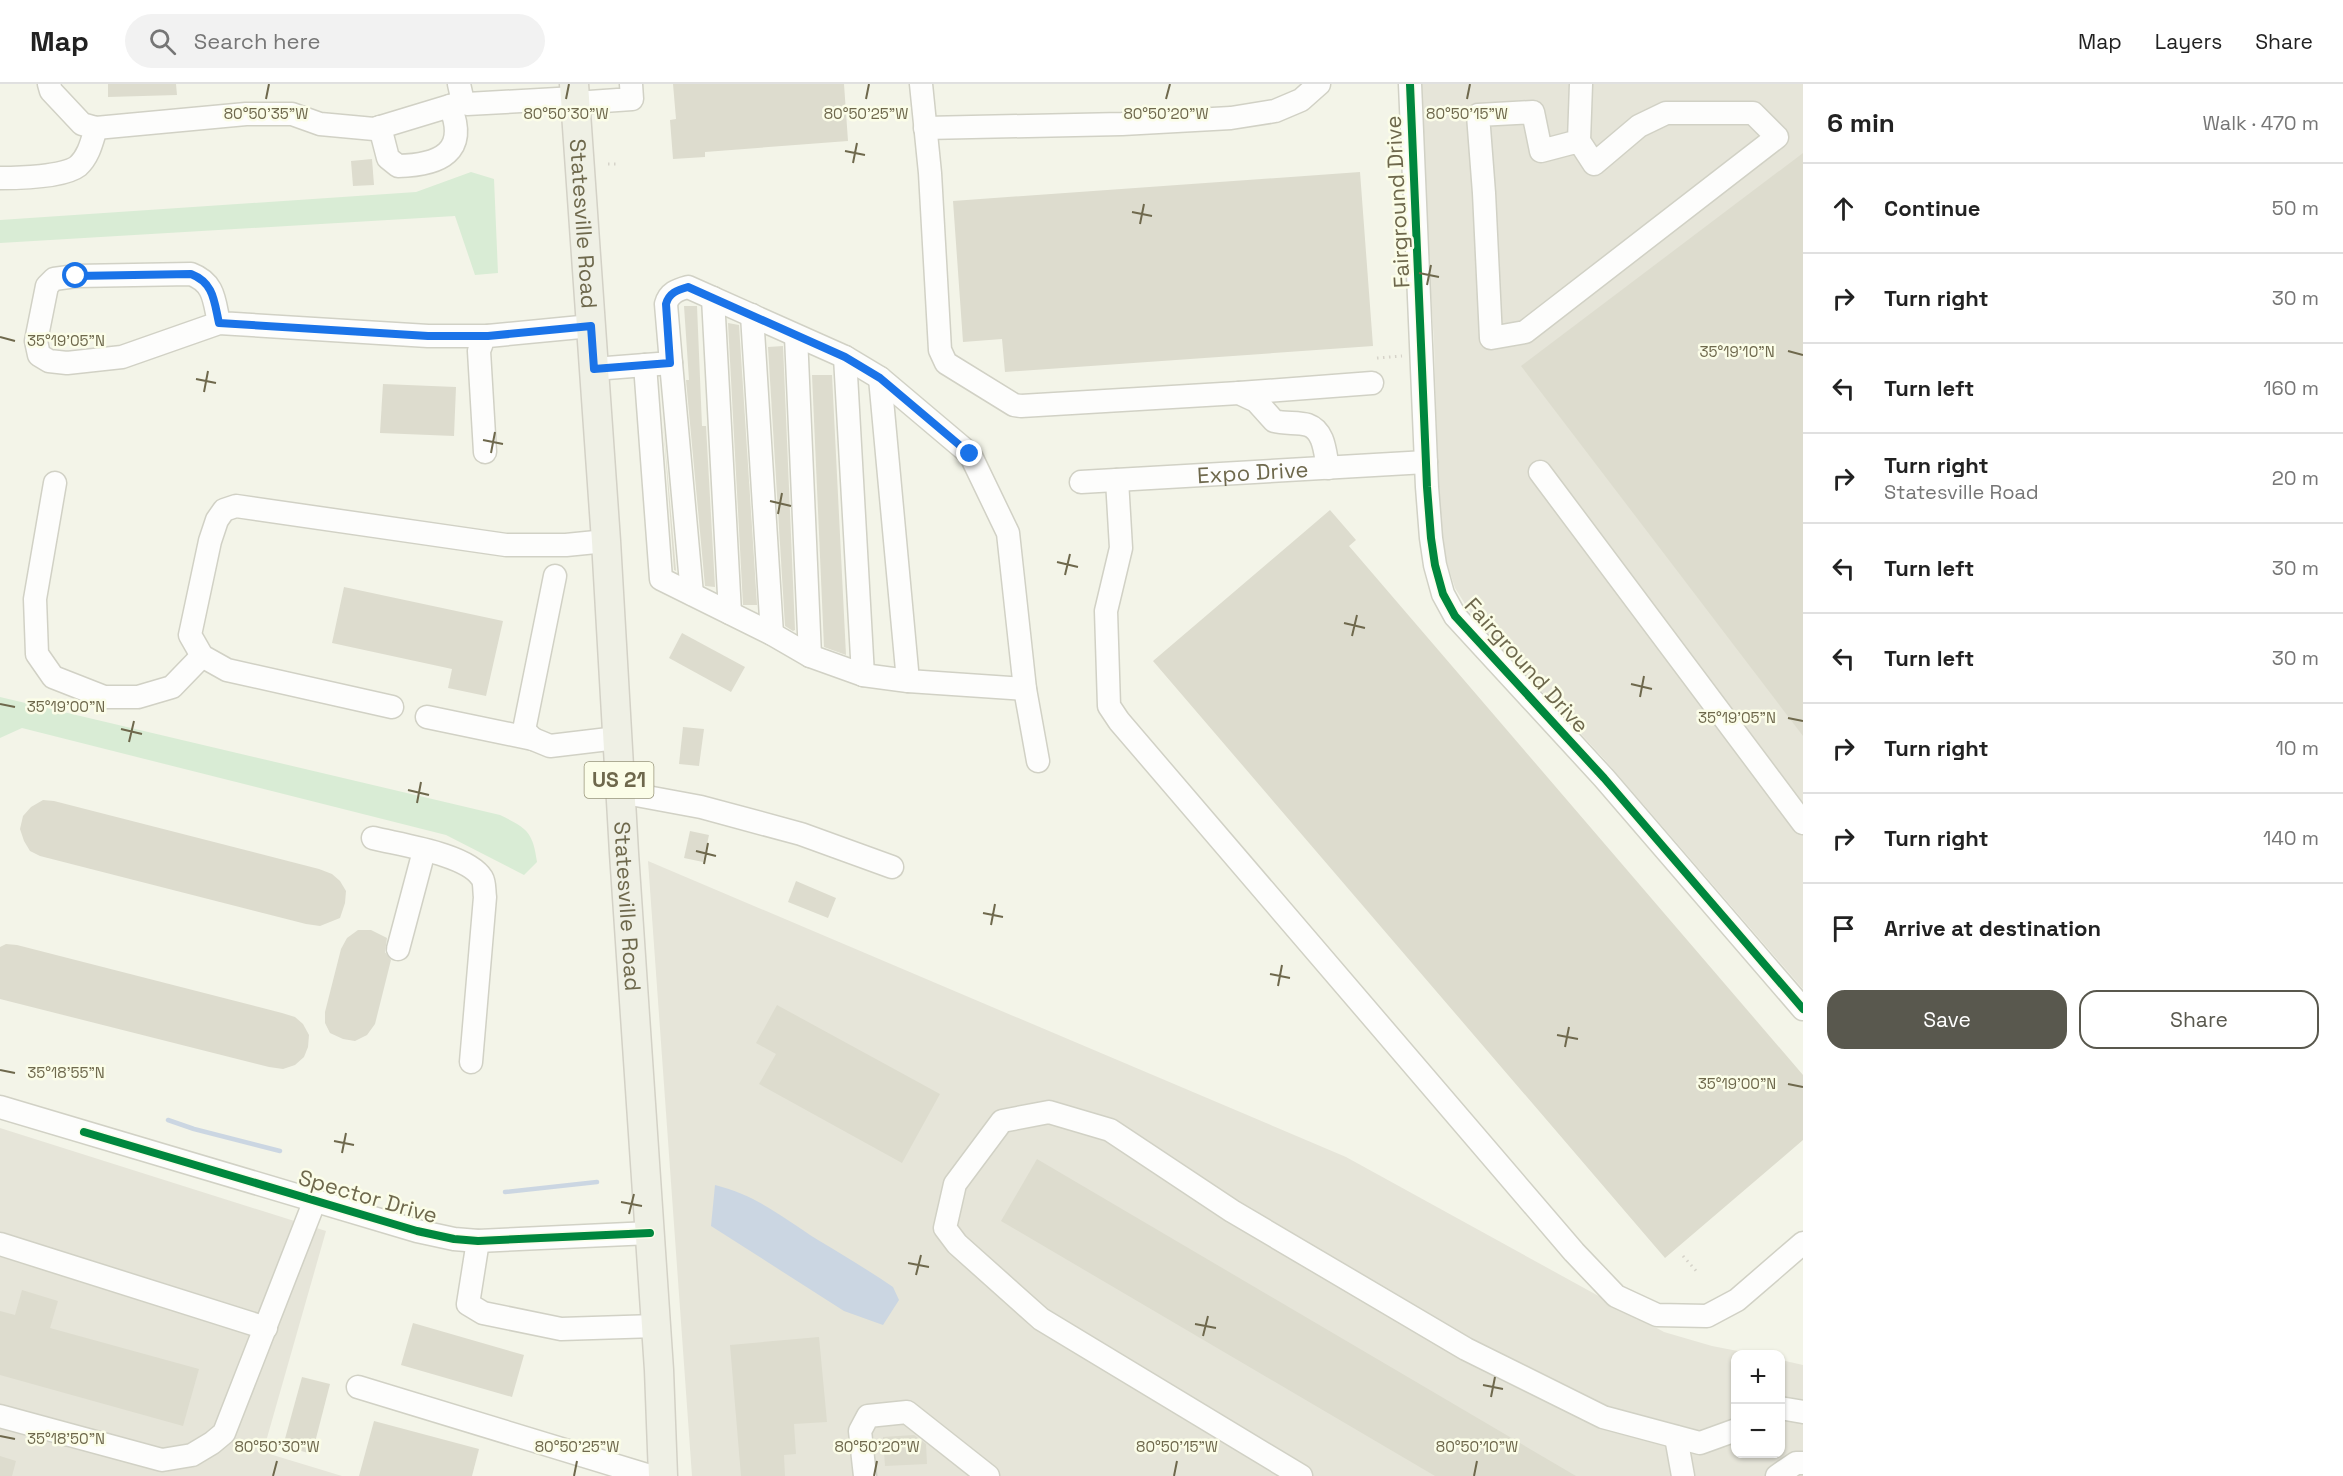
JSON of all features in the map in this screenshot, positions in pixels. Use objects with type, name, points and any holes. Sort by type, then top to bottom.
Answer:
[{"type":"main road","name":"Statesville Road","points":[[574,95],[606,541],[620,792],[656,1326],[663,1476]]},
{"type":"street","points":[[49,84],[51,91],[82,124],[96,128],[246,114],[292,114],[320,124],[374,129],[457,97]]},
{"type":"street","points":[[457,97],[467,104],[574,95],[632,99],[631,84]]},
{"type":"street","points":[[921,84],[940,350],[946,363],[1014,405],[1021,406],[1372,383]]},
{"type":"street","points":[[925,128],[1122,124],[1231,118],[1275,111],[1301,100],[1319,84]]},
{"type":"street","name":"Fairground Drive","points":[[1410,84],[1426,462],[1435,565],[1443,594],[1455,616],[1604,778],[1803,1009]]},
{"type":"street","points":[[1580,141],[1541,151],[1533,111],[1478,115],[1485,193],[1491,338],[1525,332],[1777,137],[1753,113],[1666,113],[1639,126],[1594,164],[1580,141],[1581,84]]},
{"type":"street","points":[[380,128],[388,158],[398,166],[419,165],[446,155],[457,139],[457,97]]},
{"type":"street","points":[[0,178],[42,177],[77,166],[89,151],[96,128]]},
{"type":"street","points":[[219,323],[210,288],[202,279],[191,274],[76,276],[54,279],[47,286],[36,341],[39,356],[49,361],[67,363],[122,357],[219,323],[428,336],[488,336],[591,326]]},
{"type":"street","points":[[692,594],[666,304],[668,297],[677,290],[688,287],[845,357],[880,378],[970,454],[1008,533],[1025,689],[1038,760]]},
{"type":"street","points":[[713,298],[729,613]]},
{"type":"street","points":[[752,315],[772,634]]},
{"type":"street","points":[[485,452],[479,351],[483,340],[488,336]]},
{"type":"street","points":[[796,336],[810,656]]},
{"type":"street","points":[[845,357],[863,675]]},
{"type":"street","points":[[594,369],[670,363]]},
{"type":"street","points":[[645,365],[661,579],[772,634],[810,656],[863,675],[908,681],[1025,689]]},
{"type":"street","points":[[880,378],[908,681]]},
{"type":"street","points":[[1239,393],[1256,401],[1274,421],[1309,425],[1315,430],[1322,438],[1328,468]]},
{"type":"street","name":"Expo Drive","points":[[1081,483],[1426,462]]},
{"type":"street","points":[[1540,472],[1803,824]]},
{"type":"street","points":[[1117,480],[1121,548],[1106,611],[1109,705],[1574,1252],[1616,1296],[1657,1315],[1707,1316],[1737,1300],[1803,1243]]},
{"type":"street","points":[[55,483],[34,599],[37,654],[53,677],[104,697],[138,697],[172,687],[202,656]]},
{"type":"street","points":[[392,707],[227,670],[202,656],[190,635],[210,541],[217,520],[224,510],[236,506],[506,545],[566,545],[606,541]]},
{"type":"street","points":[[533,739],[524,730],[555,576]]},
{"type":"street","points":[[427,717],[533,739],[550,746],[617,738]]},
{"type":"street","points":[[620,792],[701,807],[801,834],[892,867]]},
{"type":"street","points":[[373,838],[454,859],[471,867],[483,880],[485,897],[471,1062]]},
{"type":"street","points":[[398,949],[424,851]]},
{"type":"street","name":"Spector Drive","points":[[0,1107],[417,1231],[454,1239],[478,1241],[650,1233]]},
{"type":"street","points":[[1301,1476],[1041,1319],[957,1244],[945,1228],[955,1184],[1002,1121],[1049,1112],[1110,1130],[1232,1211],[1466,1349],[1603,1417],[1700,1443],[1731,1432]]},
{"type":"street","points":[[0,1416],[162,1460],[192,1455],[212,1443],[224,1433],[315,1200]]},
{"type":"street","points":[[478,1241],[468,1304],[483,1313],[561,1329],[656,1326]]},
{"type":"street","points":[[0,1244],[266,1328]]},
{"type":"street","points":[[358,1387],[650,1476]]},
{"type":"street","points":[[1785,1409],[1803,1412]]},
{"type":"street","points":[[865,1476],[860,1431],[868,1416],[907,1412],[988,1476]]},
{"type":"street","points":[[1676,1437],[1683,1476]]},
{"type":"street","points":[[1777,1476],[1796,1463],[1803,1462]]},
{"type":"path","points":[[608,164],[616,164]]},
{"type":"path","points":[[1377,358],[1402,357]]},
{"type":"path","points":[[1683,1256],[1698,1273]]},
{"type":"shaded area","points":[[1417,84],[1803,84],[1803,989],[1605,760],[1474,618],[1455,588],[1441,544],[1439,520],[1434,341]]},
{"type":"shaded area","points":[[648,861],[1346,1157],[1664,1332],[1732,1350],[1731,1458],[1785,1458],[1785,1361],[1803,1365],[1803,1476],[692,1476]]},
{"type":"shaded area","points":[[0,1128],[326,1231],[263,1452],[342,1476],[0,1476]]},
{"type":"shaded area","points":[[715,1185],[757,1201],[893,1287],[899,1300],[883,1325],[844,1311],[711,1226]]},
{"type":"green space","points":[[471,172],[494,179],[498,273],[475,275],[455,216],[0,243],[0,220],[416,192]]},
{"type":"green space","points":[[0,697],[500,815],[523,828],[531,837],[537,862],[524,875],[446,835],[22,728],[0,738]]},
{"type":"building","points":[[108,84],[176,84],[177,95],[108,97]]},
{"type":"building","points":[[673,84],[844,84],[848,141],[705,152],[705,157],[673,159],[670,120],[676,119]]},
{"type":"building","points":[[1803,153],[1803,736],[1521,366]]},
{"type":"building","points":[[372,159],[374,185],[353,186],[351,161]]},
{"type":"building","points":[[1360,172],[1373,346],[1005,372],[1002,339],[963,342],[953,201]]},
{"type":"building","points":[[684,306],[697,306],[702,426],[706,426],[715,587],[705,586],[686,380],[689,380]]},
{"type":"building","points":[[728,323],[739,325],[757,605],[743,605]]},
{"type":"building","points":[[783,346],[795,630],[793,631],[785,626],[768,347]]},
{"type":"building","points":[[812,375],[832,375],[846,655],[824,647]]},
{"type":"building","points":[[383,384],[456,387],[454,436],[380,433]]},
{"type":"building","points":[[663,421],[676,571],[674,570]]},
{"type":"building","points":[[1330,510],[1356,540],[1349,546],[1803,1075],[1803,1140],[1665,1258],[1153,661]]},
{"type":"building","points":[[344,587],[503,621],[486,696],[448,688],[452,669],[332,643]]},
{"type":"building","points":[[682,633],[745,667],[731,692],[669,658]]},
{"type":"building","points":[[683,727],[704,729],[699,766],[679,764]]},
{"type":"building","points":[[43,800],[332,874],[346,891],[340,918],[320,926],[306,924],[40,856],[30,851],[20,829],[23,816],[31,807]]},
{"type":"building","points":[[690,831],[709,835],[703,862],[684,858]]},
{"type":"building","points":[[796,881],[836,898],[828,918],[788,902]]},
{"type":"building","points":[[358,930],[371,930],[387,938],[385,952],[391,960],[375,1024],[367,1035],[355,1041],[330,1033],[325,1023],[325,1012],[341,949],[347,938]]},
{"type":"building","points":[[6,944],[295,1017],[303,1024],[309,1035],[308,1047],[304,1057],[295,1065],[283,1069],[269,1067],[0,999],[0,947]]},
{"type":"building","points":[[777,1005],[940,1094],[902,1163],[759,1084],[776,1054],[756,1043]]},
{"type":"building","points":[[1037,1159],[1576,1476],[1435,1476],[1001,1221]]},
{"type":"building","points":[[22,1290],[58,1301],[50,1328],[199,1369],[183,1426],[0,1375],[0,1311],[15,1315]]},
{"type":"building","points":[[413,1323],[524,1355],[512,1397],[401,1365]]},
{"type":"building","points":[[819,1337],[827,1422],[794,1424],[796,1454],[784,1455],[785,1476],[741,1476],[730,1345]]},
{"type":"building","points":[[302,1377],[330,1384],[312,1454],[283,1446]]},
{"type":"building","points":[[374,1421],[479,1449],[472,1476],[359,1476]]},
{"type":"building","points":[[914,1435],[926,1444],[927,1464],[885,1466],[883,1437]]},
{"type":"building","points":[[0,1456],[16,1461],[12,1476],[0,1476]]},
{"type":"waterway","points":[[168,1120],[280,1151]]},
{"type":"waterway","points":[[505,1192],[597,1182]]},
{"type":"cycle path","points":[[1410,84],[1427,487],[1435,565],[1443,594],[1455,616],[1604,778],[1803,1009]]},
{"type":"cycle path","points":[[84,1132],[417,1231],[454,1239],[478,1241],[650,1233]]},
{"type":"route","points":[[76,276],[191,274],[202,279],[210,288],[219,323],[428,336],[488,336],[591,326],[594,369],[670,363],[666,304],[668,297],[677,290],[688,287],[845,357],[880,378],[970,454]]}]
